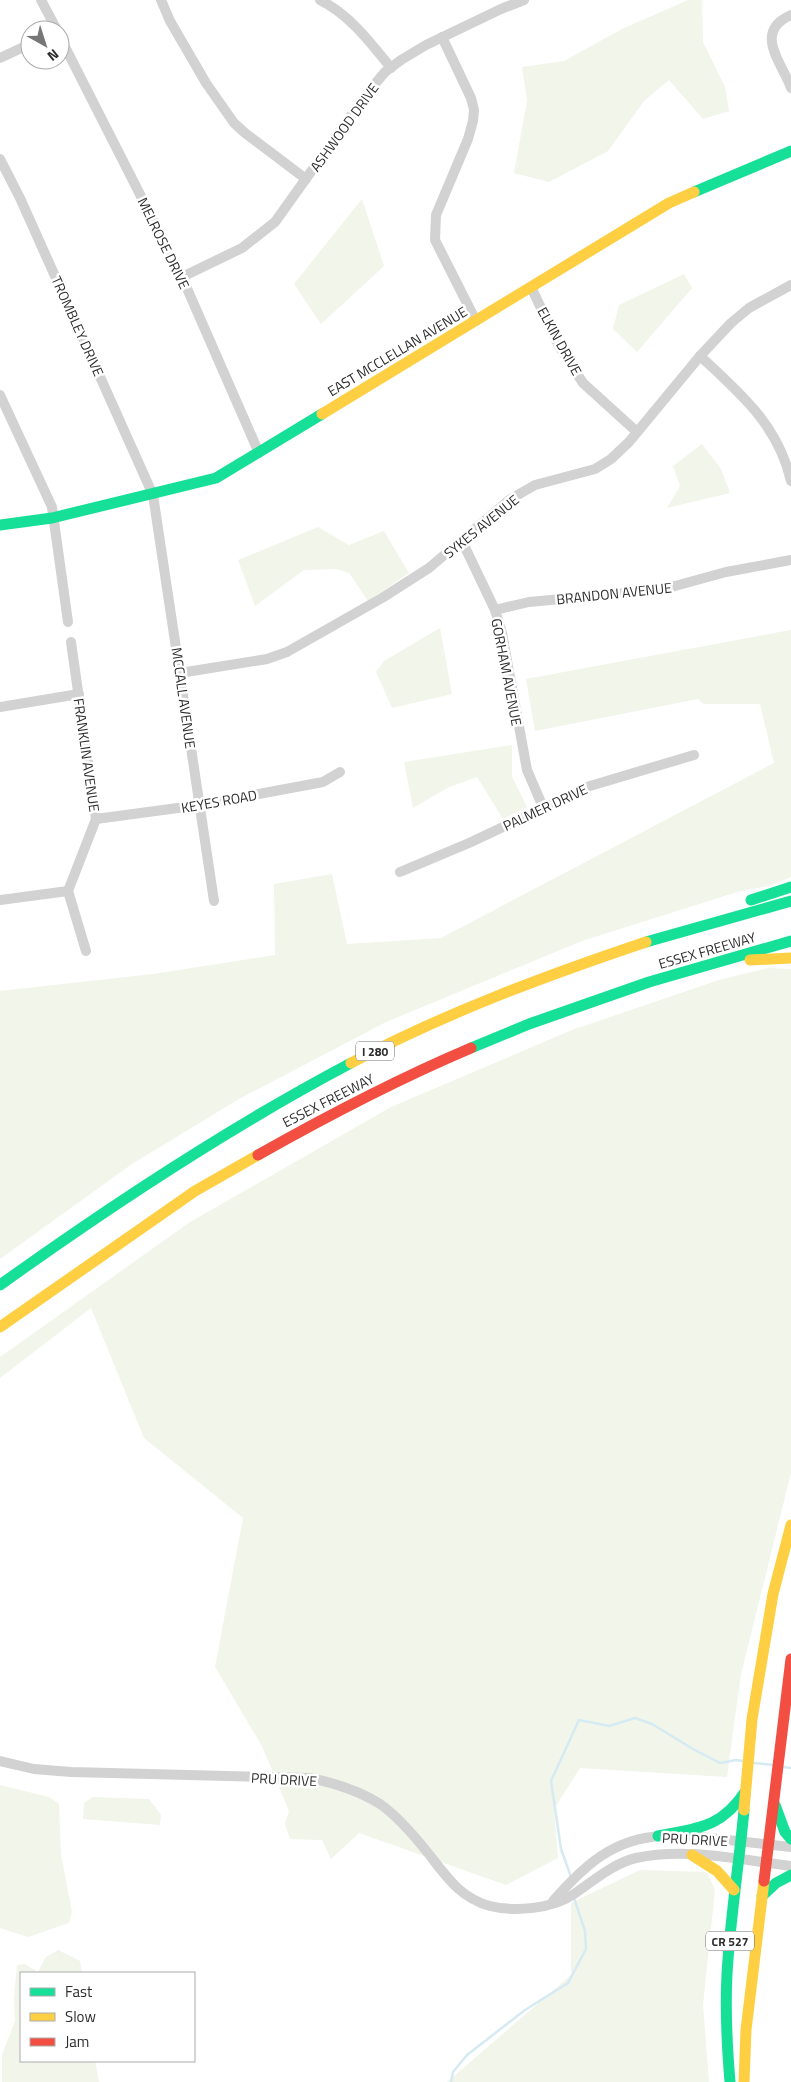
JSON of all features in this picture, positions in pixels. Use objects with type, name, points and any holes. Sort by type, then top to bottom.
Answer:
[{"type":"main road","name":"EAST MCCLELLAN AVENUE","points":[[0,525],[52,518],[153,495],[216,478],[669,204],[791,151]]},
{"type":"main road","points":[[605,955],[692,919],[791,887]]},
{"type":"main road","name":"ESSEX FREEWAY","points":[[0,1285],[142,1184],[233,1128],[334,1072],[414,1032],[509,991],[605,955],[710,922],[791,900]]},
{"type":"main road","name":"ESSEX FREEWAY","points":[[0,1328],[195,1192],[319,1120],[427,1067],[529,1024],[649,982],[791,941]]},
{"type":"main road","points":[[649,982],[735,962],[791,958]]},
{"type":"main road","name":"CR 527","points":[[730,2082],[726,2028],[727,1983],[734,1890],[742,1842],[752,1719],[774,1594],[791,1525]]},
{"type":"main road","name":"CR 527","points":[[744,2082],[746,2030],[791,1659]]},
{"type":"main road","points":[[658,1836],[710,1824],[724,1818],[737,1805],[746,1791]]},
{"type":"main road","points":[[773,1800],[785,1832],[791,1839]]},
{"type":"main road","points":[[692,1855],[718,1871],[734,1890]]},
{"type":"main road","points":[[762,1896],[776,1883],[791,1875]]},
{"type":"street","points":[[41,0],[51,20]]},
{"type":"street","points":[[161,0],[170,21],[206,83],[234,123],[306,179]]},
{"type":"street","points":[[320,0],[336,10],[362,33],[391,68]]},
{"type":"street","name":"ASHWOOD DRIVE","points":[[182,277],[242,248],[275,222],[365,96],[391,68],[401,60],[442,38],[501,8],[524,0]]},
{"type":"street","points":[[791,15],[776,26],[772,38],[772,48],[791,88]]},
{"type":"street","points":[[442,38],[471,98],[474,110],[468,139],[436,215],[435,240],[476,321]]},
{"type":"street","points":[[0,58],[20,49]]},
{"type":"street","name":"MELROSE DRIVE","points":[[70,57],[182,277],[259,453]]},
{"type":"street","name":"TROMBLEY DRIVE","points":[[0,159],[24,207],[153,495]]},
{"type":"street","name":"SYKES AVENUE","points":[[180,673],[267,659],[287,652],[382,598],[429,568],[509,500],[535,485],[595,469],[611,459],[637,432],[700,356],[731,323],[749,308],[791,285]]},
{"type":"street","name":"ELKIN DRIVE","points":[[531,287],[559,346],[583,383],[637,432]]},
{"type":"street","points":[[700,356],[735,388],[757,412],[779,443],[791,482]]},
{"type":"street","points":[[0,395],[52,507],[52,518],[68,622]]},
{"type":"street","name":"MCCALL AVENUE","points":[[153,495],[214,901]]},
{"type":"street","name":"GORHAM AVENUE","points":[[462,541],[495,610],[502,633],[526,770],[544,807]]},
{"type":"street","name":"BRANDON AVENUE","points":[[495,610],[529,602],[666,588],[726,572],[791,560]]},
{"type":"street","name":"FRANKLIN AVENUE","points":[[68,890],[96,819],[71,642]]},
{"type":"street","points":[[0,707],[79,694]]},
{"type":"street","name":"PALMER DRIVE","points":[[400,872],[469,843],[590,786],[694,755]]},
{"type":"street","name":"KEYES ROAD","points":[[96,819],[200,805],[323,782],[340,772]]},
{"type":"street","points":[[0,900],[68,890],[86,951]]},
{"type":"street","name":"PRU DRIVE","points":[[0,1761],[34,1769],[71,1772],[310,1778],[338,1784],[380,1805],[392,1814],[427,1852],[450,1883],[472,1899],[490,1906],[508,1909],[534,1908],[552,1903],[569,1891],[582,1887],[634,1858],[661,1855],[692,1855],[740,1858],[791,1866]]},
{"type":"street","name":"PRU DRIVE","points":[[569,1891],[575,1878],[598,1857],[612,1848],[633,1840],[658,1836],[686,1835],[791,1847]]},
{"type":"shaded area","points":[[688,0],[702,0],[703,42],[725,87],[729,111],[703,119],[669,80],[644,101],[608,151],[549,182],[514,173],[527,101],[522,67],[564,61],[622,29]]},
{"type":"shaded area","points":[[362,199],[384,266],[321,324],[294,284]]},
{"type":"shaded area","points":[[684,274],[692,288],[637,352],[613,329],[619,305]]},
{"type":"shaded area","points":[[702,444],[721,469],[730,493],[667,508],[680,486],[673,466]]},
{"type":"shaded area","points":[[318,527],[349,545],[384,531],[409,573],[368,601],[349,573],[336,569],[304,570],[255,606],[238,560]]},
{"type":"shaded area","points":[[440,628],[452,694],[392,708],[376,672],[384,661]]},
{"type":"shaded area","points":[[791,630],[791,877],[768,886],[737,892],[582,941],[386,1022],[239,1099],[132,1164],[0,1259],[0,991],[153,974],[275,955],[274,884],[332,874],[347,944],[441,938],[774,763],[760,704],[704,704],[698,699],[535,731],[526,679]]},
{"type":"shaded area","points":[[512,745],[512,777],[527,807],[503,819],[477,777],[447,788],[413,808],[404,762]]},
{"type":"shaded area","points":[[768,968],[791,969],[791,1473],[741,1674],[727,1777],[580,1768],[554,1809],[558,1858],[506,1885],[359,1833],[331,1859],[322,1840],[290,1839],[285,1824],[289,1811],[262,1746],[215,1667],[243,1518],[144,1438],[91,1308],[0,1378],[0,1357],[190,1222],[391,1107],[572,1030],[719,980]]},
{"type":"shaded area","points":[[0,1785],[49,1797],[59,1804],[61,1854],[72,1912],[69,1923],[28,1937],[0,1928]]},
{"type":"shaded area","points":[[93,1797],[149,1799],[161,1815],[160,1825],[83,1819],[84,1803]]},
{"type":"shaded area","points":[[640,1870],[707,1872],[715,1890],[703,2005],[709,2082],[447,2082],[571,1975],[571,1903]]},
{"type":"shaded area","points":[[58,1950],[80,1961],[82,1972],[38,1972],[46,1957]]},
{"type":"shaded area","points":[[25,1964],[38,1972],[20,1972],[20,2062],[95,2062],[99,2082],[2,2082],[2,2055],[15,2021],[14,1998],[17,1965]]},
{"type":"waterway","points":[[571,1877],[561,1849],[551,1781],[579,1720],[609,1726],[635,1718],[652,1724],[720,1763],[736,1760],[744,1761]]},
{"type":"waterway","points":[[754,1763],[774,1765]]},
{"type":"waterway","points":[[784,1767],[791,1768]]},
{"type":"waterway","points":[[451,2082],[453,2072],[467,2055],[525,2010],[568,1983],[586,1949],[585,1931],[574,1898]]},
{"type":"traffic: fast","points":[[694,192],[791,151]]},
{"type":"traffic: fast","points":[[0,525],[52,518],[216,478],[322,414]]},
{"type":"traffic: fast","points":[[751,900],[791,887]]},
{"type":"traffic: fast","points":[[646,942],[791,901]]},
{"type":"traffic: fast","points":[[471,1048],[529,1024],[649,982],[791,941]]},
{"type":"traffic: fast","points":[[0,1285],[128,1196],[216,1140],[351,1063]]},
{"type":"traffic: fast","points":[[658,1836],[708,1825],[727,1813],[745,1792]]},
{"type":"traffic: fast","points":[[775,1805],[785,1832],[791,1839]]},
{"type":"traffic: fast","points":[[730,2082],[726,2001],[727,1974],[744,1810]]},
{"type":"traffic: fast","points":[[762,1896],[776,1883],[791,1875]]},
{"type":"traffic: slow","points":[[322,414],[669,203],[694,192]]},
{"type":"traffic: slow","points":[[351,1063],[423,1028],[496,996],[646,942]]},
{"type":"traffic: slow","points":[[750,960],[791,958]]},
{"type":"traffic: slow","points":[[0,1327],[195,1191],[258,1155]]},
{"type":"traffic: slow","points":[[744,1810],[752,1719],[773,1594],[791,1525]]},
{"type":"traffic: slow","points":[[692,1855],[717,1871],[734,1890]]},
{"type":"traffic: slow","points":[[744,2082],[746,2030],[764,1881]]},
{"type":"traffic: jam","points":[[258,1155],[363,1098],[471,1048]]},
{"type":"traffic: jam","points":[[764,1881],[791,1659]]}]
